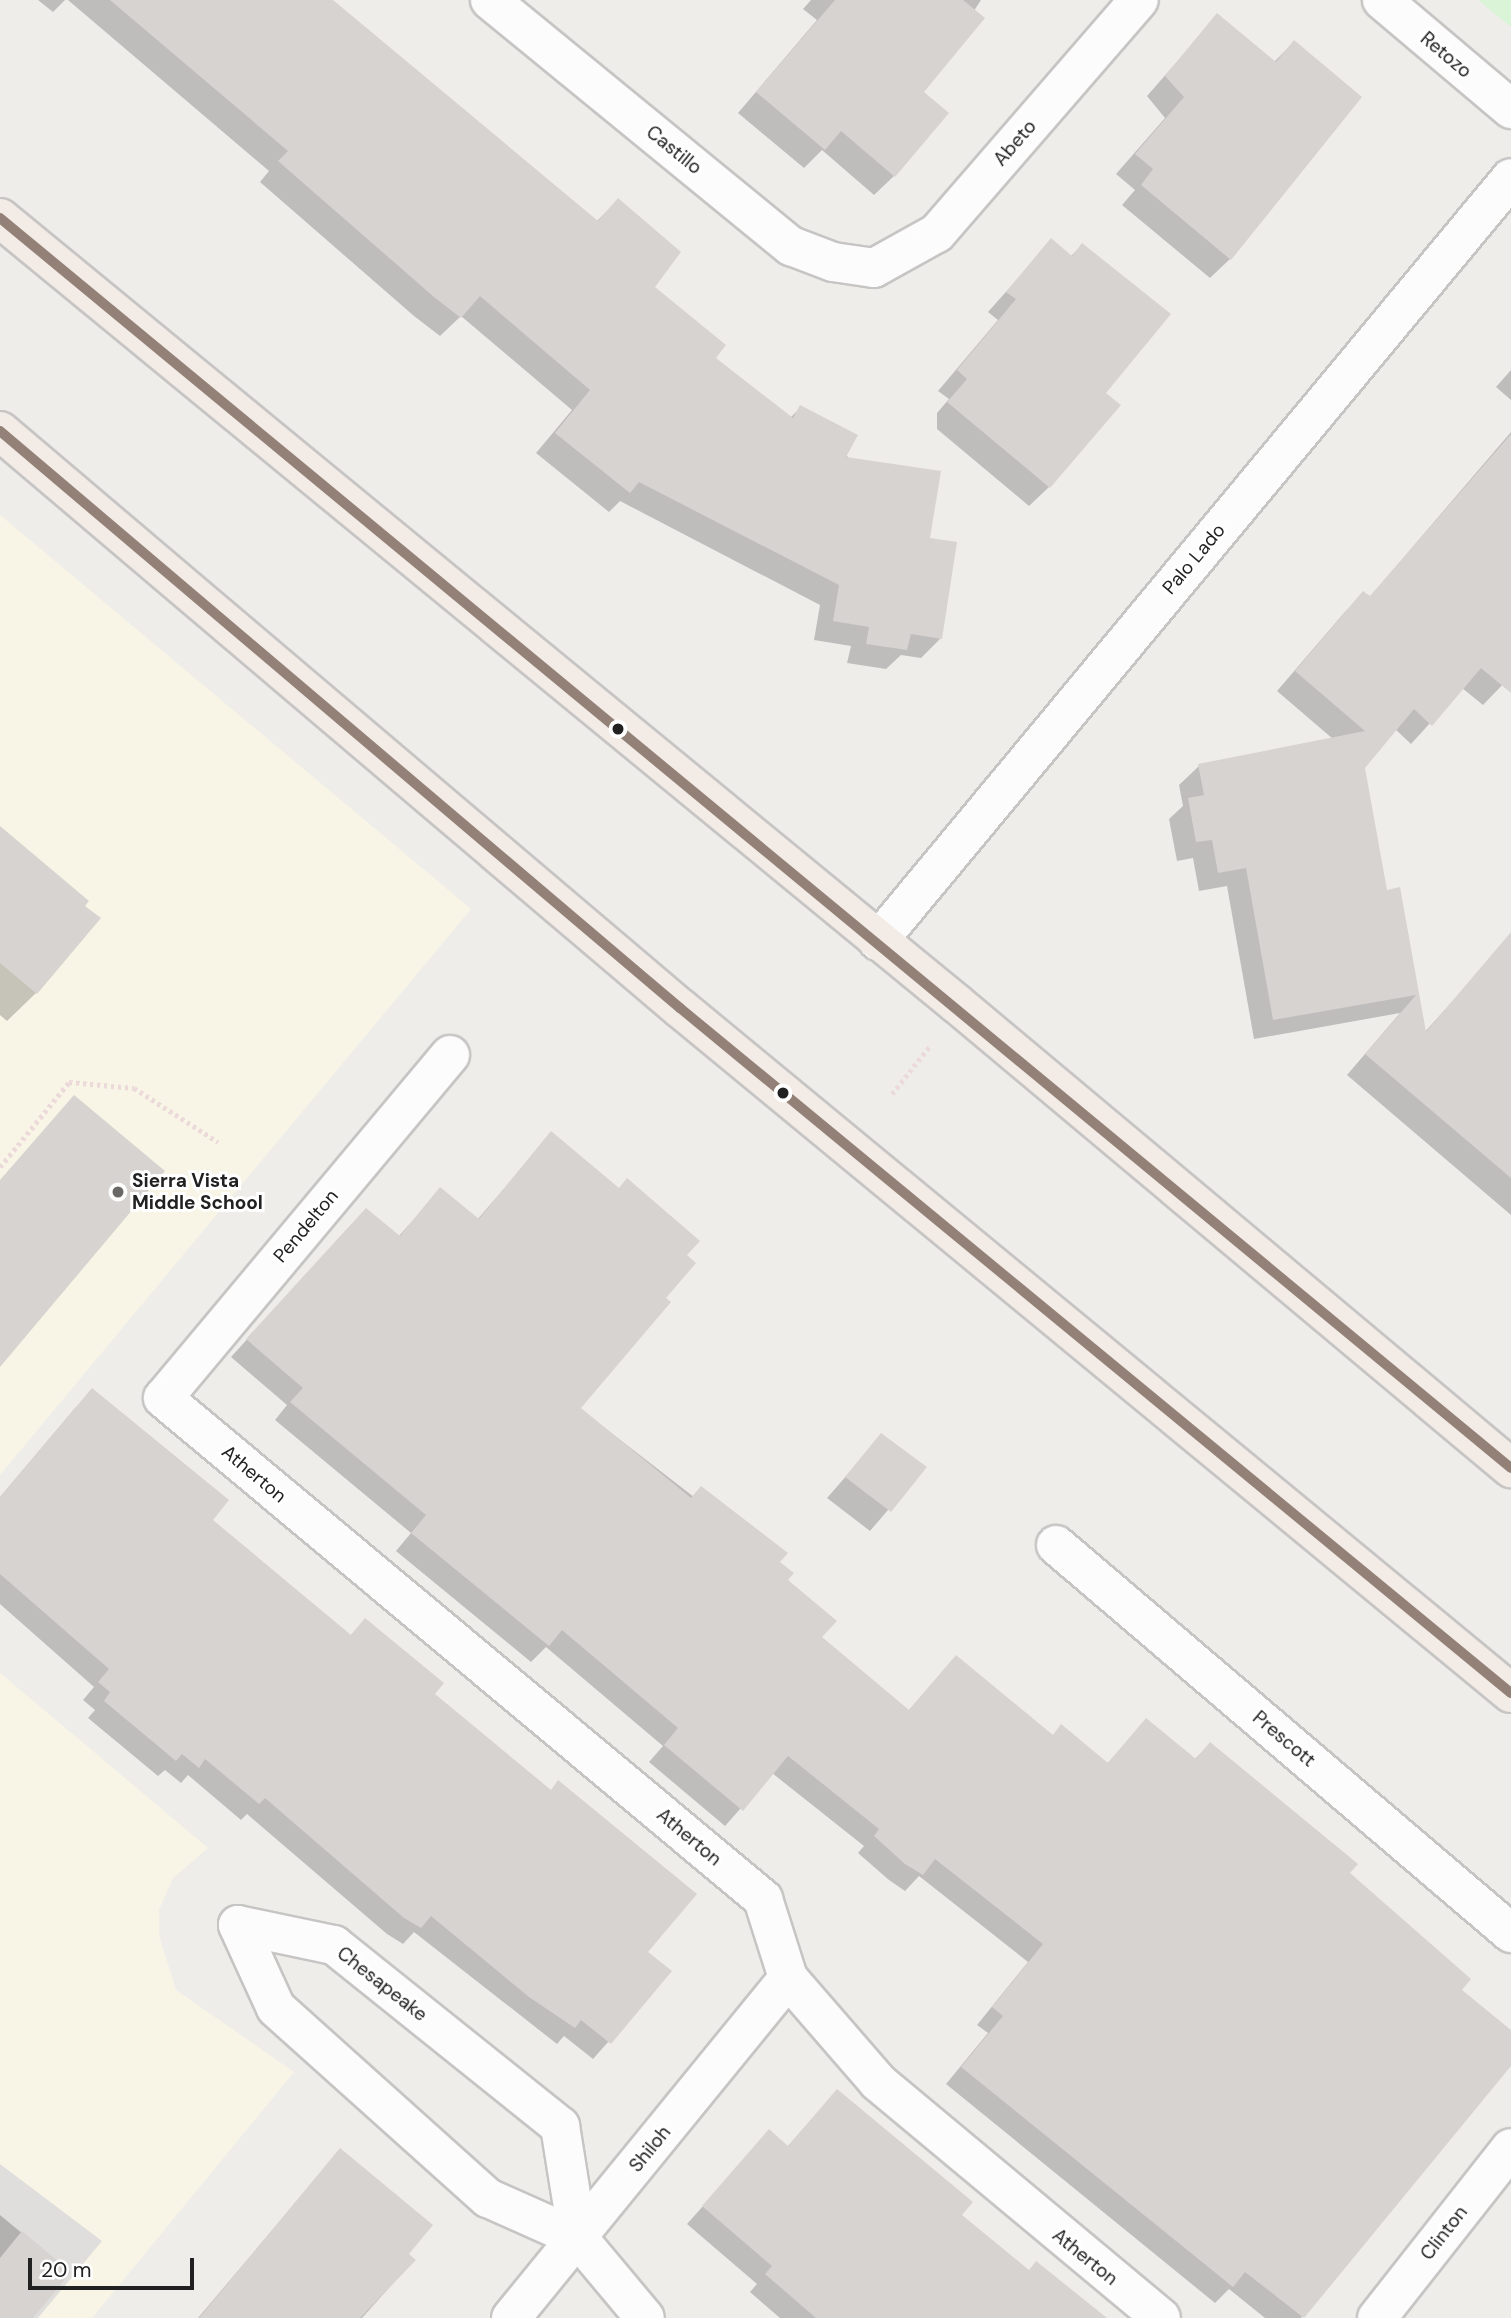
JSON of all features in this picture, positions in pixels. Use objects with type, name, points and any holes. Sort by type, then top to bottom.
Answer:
[{"type":"main road","points":[[0,218],[878,940],[1511,1468]]},
{"type":"main road","points":[[0,430],[680,1009],[1511,1693]]},
{"type":"street","name":"Castillo","points":[[490,0],[791,246],[833,262],[874,268]]},
{"type":"street","name":"Abeto","points":[[874,268],[937,233],[1139,0]]},
{"type":"street","name":"Retozo","points":[[1382,0],[1511,109]]},
{"type":"street","name":"Palo Lado","points":[[878,940],[1511,178]]},
{"type":"street","name":"Pendelton","points":[[163,1398],[450,1055]]},
{"type":"street","name":"Atherton","points":[[163,1398],[763,1899],[788,1978],[878,2082],[1161,2318]]},
{"type":"street","name":"Prescott","points":[[1056,1545],[1511,1933]]},
{"type":"street","name":"Chesapeake","points":[[578,2238],[560,2126],[334,1945],[238,1924],[276,2008],[488,2198],[578,2238],[645,2318]]},
{"type":"street","name":"Shiloh","points":[[511,2318],[788,1978]]},
{"type":"street","name":"Clinton","points":[[1377,2318],[1511,2148]]},
{"type":"path","points":[[892,1094],[929,1047]]},
{"type":"path","points":[[0,1167],[69,1082],[134,1088],[218,1142]]},
{"type":"shaded area","name":"Sierra Vista Middle School","points":[[0,515],[471,909],[0,1475]]},
{"type":"shaded area","points":[[0,1673],[208,1848],[173,1878],[159,1910],[159,1936],[176,1990],[294,2072],[92,2318],[0,2318]]},
{"type":"shaded area","points":[[0,2164],[102,2241],[38,2318],[0,2318]]},
{"type":"green space","points":[[1478,0],[1511,0],[1511,27]]},
{"type":"building","points":[[110,0],[333,0],[598,221],[618,198],[681,252],[655,287],[726,345],[716,358],[793,418],[800,405],[858,435],[846,457],[941,471],[930,538],[957,542],[942,639],[911,634],[907,650],[866,644],[869,627],[833,621],[839,585],[639,482],[630,493],[555,433],[590,390],[480,296],[461,318],[434,297],[278,161],[288,151]]},
{"type":"building","points":[[835,0],[963,0],[985,18],[924,92],[949,113],[895,177],[841,131],[825,150],[756,92]]},
{"type":"building","points":[[1217,13],[1276,62],[1294,40],[1362,97],[1231,260],[1141,185],[1153,169],[1135,154],[1184,97],[1165,76]]},
{"type":"building","points":[[1051,238],[1072,256],[1082,243],[1171,314],[1106,393],[1121,405],[1050,488],[947,402],[967,379],[957,370],[1016,299],[1006,292]]},
{"type":"building","points":[[1511,434],[1511,693],[1481,668],[1432,726],[1414,709],[1365,768],[1387,890],[1400,887],[1426,1032],[1511,932],[1511,1178],[1365,1054],[1416,995],[1273,1020],[1246,868],[1218,873],[1212,840],[1196,842],[1188,798],[1204,795],[1198,764],[1365,731],[1295,671],[1363,591],[1370,596]]},
{"type":"building","points":[[0,826],[89,901],[85,906],[101,918],[37,994],[0,963]]},
{"type":"building","points":[[74,1095],[165,1171],[0,1367],[0,1180]]},
{"type":"building","points":[[551,1131],[619,1188],[627,1178],[700,1241],[687,1255],[696,1263],[666,1298],[671,1302],[581,1408],[691,1498],[701,1486],[788,1553],[780,1562],[794,1573],[788,1580],[837,1621],[822,1637],[909,1710],[956,1655],[1053,1735],[1061,1724],[1108,1763],[1146,1718],[1196,1759],[1210,1742],[1358,1864],[1350,1873],[1471,1979],[1462,1990],[1511,2030],[1511,2066],[1304,2318],[1245,2272],[1233,2287],[961,2067],[1003,2016],[992,2007],[1043,1944],[935,1859],[923,1875],[905,1864],[874,1836],[879,1829],[788,1756],[743,1811],[664,1745],[678,1728],[562,1630],[549,1646],[411,1533],[426,1515],[290,1402],[303,1388],[246,1339],[366,1208],[400,1236],[440,1187],[479,1219]]},
{"type":"building","points":[[92,1388],[229,1500],[213,1520],[351,1635],[365,1618],[444,1683],[435,1694],[551,1790],[558,1780],[697,1894],[648,1952],[672,1971],[611,2044],[581,2020],[575,2028],[529,1997],[431,1916],[421,1928],[404,1918],[265,1798],[259,1804],[205,1759],[199,1768],[182,1754],[176,1761],[104,1701],[110,1692],[98,1682],[109,1669],[0,1574],[0,1497]]},
{"type":"building","points":[[881,1433],[927,1467],[891,1512],[845,1477]]},
{"type":"building","points":[[837,2089],[973,2202],[962,2215],[1029,2270],[1036,2261],[1107,2318],[816,2318],[765,2274],[772,2266],[702,2206],[769,2129],[788,2146]]},
{"type":"building","points":[[340,2148],[433,2225],[409,2254],[416,2260],[360,2318],[199,2318]]},
{"type":"building","points":[[22,2231],[71,2272],[33,2318],[0,2318],[0,2258]]},
{"type":"transit line","points":[[0,218],[1511,1468]]},
{"type":"transit line","points":[[0,431],[680,1008],[1511,1693]]},
{"type":"place","name":"Sierra Vista Middle School","points":[[118,1192]]}]
